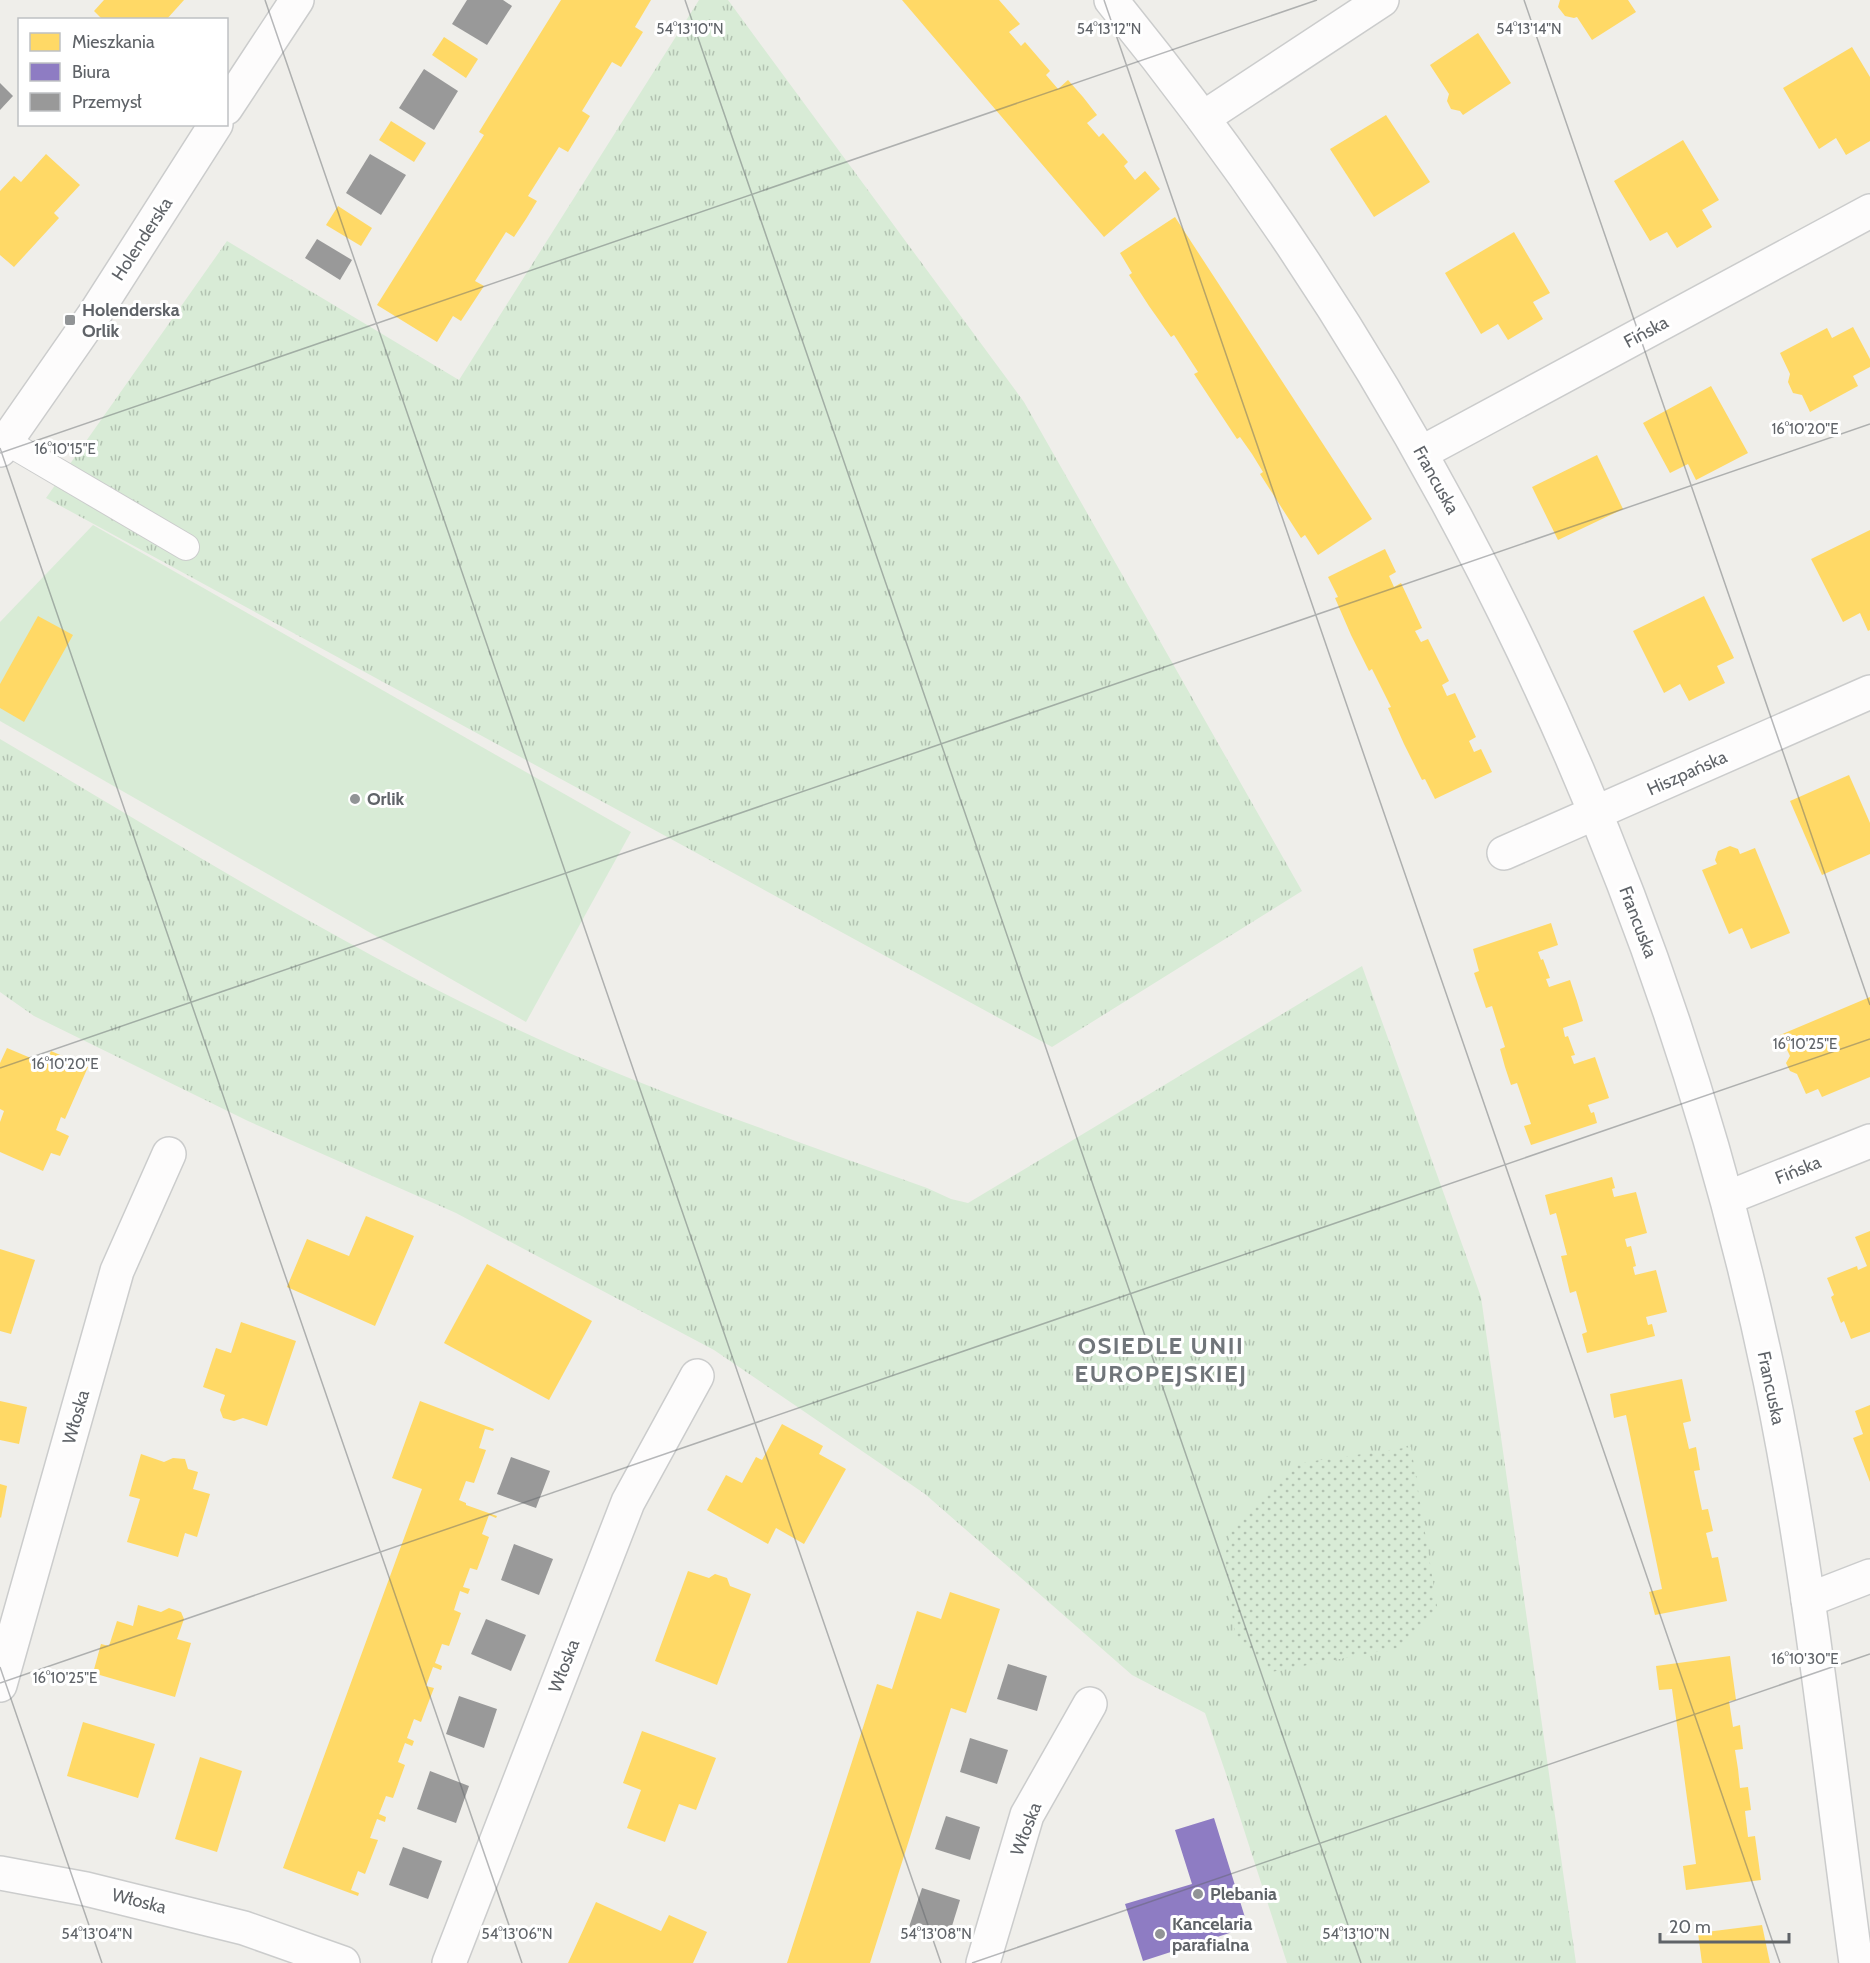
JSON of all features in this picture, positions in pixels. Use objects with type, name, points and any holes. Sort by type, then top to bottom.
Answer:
[{"type":"street","points":[[228,105],[297,0]]},
{"type":"street","name":"Francuska","points":[[1111,0],[1203,118],[1265,204],[1312,273],[1421,453],[1512,625],[1596,813],[1657,972],[1703,1113],[1727,1198],[1775,1403],[1808,1600],[1856,1963]]},
{"type":"street","points":[[1203,118],[1382,0]]},
{"type":"street","name":"Holenderska","points":[[2,442],[96,312],[215,126]]},
{"type":"street","name":"Fińska","points":[[1421,453],[1870,211]]},
{"type":"street","name":"Hiszpańska","points":[[1504,853],[1870,692]]},
{"type":"street","name":"Fińska","points":[[1727,1198],[1870,1141]]},
{"type":"street","name":"Włoska","points":[[0,1685],[117,1271],[169,1154]]},
{"type":"street","name":"Włoska","points":[[449,1963],[627,1502],[697,1376]]},
{"type":"street","points":[[1808,1600],[1870,1576]]},
{"type":"street","name":"Włoska","points":[[983,1963],[1027,1815],[1090,1704]]},
{"type":"street","name":"Włoska","points":[[0,1873],[86,1889],[244,1928],[343,1963]]},
{"type":"lane","points":[[2,442],[186,547]]},
{"type":"green space","points":[[699,0],[728,0],[1024,402],[1302,891],[1052,1047],[46,498],[227,241],[459,380]]},
{"type":"green space","name":"Orlik","points":[[93,525],[631,832],[526,1022],[0,721],[0,622]]},
{"type":"green space","points":[[0,739],[311,922],[502,1022],[659,1090],[927,1188],[951,1199],[968,1203],[1362,966],[1481,1297],[1576,1963],[1287,1963],[1205,1713],[1132,1675],[925,1494],[714,1350],[456,1213],[248,1121],[34,1016],[0,992]]},
{"type":"green space","points":[[1411,1447],[1438,1612],[1403,1647],[1271,1672],[1235,1637],[1225,1556],[1233,1524],[1300,1463]]},
{"type":"building: Mieszkania","points":[[104,0],[184,0],[168,18],[101,18],[94,11]]},
{"type":"building: Mieszkania","points":[[561,0],[651,0],[635,27],[643,32],[621,67],[612,62],[582,111],[590,116],[568,152],[559,147],[528,196],[537,201],[526,219],[514,237],[506,232],[475,281],[484,286],[461,321],[453,316],[437,342],[377,305],[484,135],[479,132]]},
{"type":"building: Mieszkania","points":[[902,0],[999,0],[1020,24],[1009,32],[1021,46],[1025,42],[1050,71],[1046,75],[1058,89],[1068,80],[1083,97],[1097,115],[1087,123],[1099,137],[1103,133],[1128,162],[1124,166],[1135,180],[1145,171],[1160,189],[1104,237]]},
{"type":"building: Mieszkania","points":[[1560,0],[1628,0],[1636,12],[1592,40],[1577,17],[1565,16],[1558,7]]},
{"type":"building: Mieszkania","points":[[1478,33],[1511,83],[1463,115],[1460,111],[1451,109],[1447,101],[1449,94],[1430,65]]},
{"type":"building: Mieszkania","points":[[444,37],[478,59],[466,78],[432,55]]},
{"type":"building: Mieszkania","points":[[1852,47],[1870,77],[1870,141],[1846,155],[1836,138],[1819,149],[1783,88]]},
{"type":"building: Mieszkania","points":[[1386,115],[1430,182],[1374,217],[1330,149]]},
{"type":"building: Mieszkania","points":[[391,121],[426,143],[414,162],[379,140]]},
{"type":"building: Mieszkania","points":[[1683,140],[1719,200],[1702,210],[1712,227],[1677,248],[1667,232],[1650,241],[1614,181]]},
{"type":"building: Mieszkania","points":[[46,154],[80,185],[54,213],[59,218],[14,267],[0,255],[0,191],[14,176],[21,182]]},
{"type":"building: Mieszkania","points":[[338,206],[372,228],[361,246],[326,225]]},
{"type":"building: Mieszkania","points":[[1175,217],[1372,519],[1318,555],[1305,535],[1301,538],[1260,474],[1263,472],[1252,454],[1240,437],[1237,439],[1194,374],[1198,372],[1174,335],[1171,337],[1129,275],[1132,273],[1120,253]]},
{"type":"building: Mieszkania","points":[[1514,232],[1550,293],[1533,302],[1543,319],[1508,340],[1498,324],[1481,334],[1445,273]]},
{"type":"building: Mieszkania","points":[[1853,327],[1870,359],[1870,367],[1853,376],[1858,386],[1810,412],[1802,395],[1793,393],[1788,382],[1790,374],[1780,353],[1827,328],[1832,338]]},
{"type":"building: Mieszkania","points":[[1711,386],[1748,453],[1696,480],[1688,464],[1670,473],[1643,423]]},
{"type":"building: Mieszkania","points":[[1597,455],[1623,509],[1558,540],[1532,487]]},
{"type":"building: Mieszkania","points":[[1870,530],[1870,630],[1868,631],[1860,613],[1843,622],[1811,559]]},
{"type":"building: Mieszkania","points":[[1385,549],[1396,572],[1389,576],[1394,587],[1401,583],[1422,628],[1415,631],[1421,642],[1428,639],[1449,681],[1442,685],[1447,696],[1455,693],[1476,737],[1469,741],[1474,752],[1481,749],[1492,772],[1435,799],[1425,779],[1422,780],[1404,744],[1388,708],[1391,707],[1372,669],[1369,671],[1351,635],[1335,598],[1338,597],[1328,577]]},
{"type":"building: Mieszkania","points":[[1704,596],[1734,658],[1717,666],[1725,683],[1689,701],[1680,684],[1664,693],[1633,631]]},
{"type":"building: Mieszkania","points":[[38,616],[73,635],[24,722],[0,708],[0,684]]},
{"type":"building: Mieszkania","points":[[1849,775],[1870,823],[1870,854],[1822,875],[1790,801]]},
{"type":"building: Mieszkania","points":[[1730,846],[1738,849],[1740,854],[1755,848],[1790,933],[1751,949],[1742,928],[1729,934],[1702,870],[1717,864],[1715,860],[1718,851]]},
{"type":"building: Mieszkania","points":[[1551,923],[1558,945],[1538,952],[1550,978],[1546,979],[1549,987],[1570,980],[1577,1001],[1583,1021],[1563,1028],[1565,1037],[1568,1036],[1575,1055],[1571,1056],[1574,1064],[1595,1057],[1609,1098],[1588,1105],[1591,1113],[1594,1112],[1597,1123],[1531,1145],[1524,1126],[1531,1124],[1517,1083],[1511,1085],[1505,1067],[1500,1049],[1505,1047],[1492,1006],[1486,1008],[1474,973],[1479,971],[1473,949]]},
{"type":"building: Mieszkania","points":[[1870,997],[1870,1077],[1822,1097],[1818,1089],[1806,1094],[1797,1074],[1790,1071],[1786,1063],[1790,1056],[1780,1035]]},
{"type":"building: Mieszkania","points":[[7,1048],[45,1064],[51,1051],[88,1067],[65,1119],[61,1117],[56,1130],[69,1136],[60,1156],[51,1153],[43,1171],[0,1152],[0,1122],[4,1111],[0,1109],[0,1063]]},
{"type":"building: Mieszkania","points":[[1612,1177],[1615,1188],[1612,1189],[1614,1197],[1636,1192],[1647,1233],[1625,1239],[1627,1247],[1631,1246],[1636,1266],[1633,1267],[1635,1275],[1656,1270],[1667,1312],[1646,1317],[1648,1325],[1652,1324],[1655,1336],[1587,1353],[1582,1334],[1587,1332],[1576,1291],[1570,1293],[1561,1256],[1567,1255],[1556,1213],[1550,1215],[1545,1195]]},
{"type":"building: Mieszkania","points":[[366,1216],[414,1236],[375,1326],[287,1287],[307,1239],[349,1256]]},
{"type":"building: Mieszkania","points":[[1870,1231],[1870,1332],[1851,1339],[1844,1321],[1841,1323],[1831,1297],[1834,1295],[1827,1278],[1857,1266],[1858,1270],[1867,1266],[1855,1237]]},
{"type":"building: Mieszkania","points":[[0,1249],[35,1260],[11,1334],[0,1331]]},
{"type":"building: Mieszkania","points":[[487,1264],[592,1321],[549,1400],[444,1343]]},
{"type":"building: Mieszkania","points":[[241,1322],[296,1341],[267,1426],[243,1418],[234,1421],[223,1418],[220,1410],[225,1395],[203,1387],[216,1348],[231,1353]]},
{"type":"building: Mieszkania","points":[[1682,1379],[1691,1421],[1683,1423],[1689,1449],[1696,1447],[1700,1470],[1694,1471],[1698,1491],[1702,1510],[1708,1509],[1713,1531],[1706,1533],[1712,1558],[1718,1557],[1727,1601],[1655,1615],[1649,1592],[1662,1589],[1626,1415],[1614,1418],[1610,1394]]},
{"type":"building: Mieszkania","points":[[0,1401],[27,1407],[19,1444],[0,1440]]},
{"type":"building: Mieszkania","points":[[420,1401],[494,1429],[493,1431],[485,1429],[479,1448],[486,1450],[474,1483],[466,1481],[459,1500],[466,1505],[497,1516],[496,1518],[489,1515],[482,1534],[489,1537],[483,1554],[477,1570],[470,1568],[463,1587],[470,1589],[468,1594],[460,1591],[454,1610],[461,1613],[449,1646],[442,1644],[435,1663],[442,1666],[441,1670],[433,1667],[426,1686],[434,1688],[421,1722],[414,1719],[407,1738],[414,1741],[412,1746],[405,1743],[398,1762],[405,1765],[393,1798],[386,1796],[379,1814],[386,1817],[385,1822],[377,1819],[370,1838],[378,1840],[365,1874],[358,1871],[351,1890],[359,1893],[358,1896],[283,1868],[422,1489],[392,1478]]},
{"type":"building: Mieszkania","points":[[1870,1405],[1870,1482],[1853,1438],[1863,1434],[1855,1411]]},
{"type":"building: Mieszkania","points":[[782,1424],[823,1446],[819,1454],[846,1469],[804,1544],[776,1528],[768,1544],[707,1510],[726,1475],[742,1483],[756,1457],[762,1460]]},
{"type":"building: Mieszkania","points":[[141,1454],[164,1462],[173,1458],[185,1459],[188,1469],[198,1472],[193,1489],[210,1494],[197,1537],[185,1533],[178,1557],[127,1542],[140,1499],[129,1496]]},
{"type":"building: Mieszkania","points":[[0,1484],[7,1486],[1,1518],[0,1517]]},
{"type":"building: Mieszkania","points":[[688,1571],[709,1578],[715,1574],[727,1578],[730,1586],[751,1594],[717,1685],[655,1661]]},
{"type":"building: Mieszkania","points":[[950,1592],[1000,1609],[966,1713],[951,1708],[870,1963],[787,1963],[877,1684],[892,1689],[917,1611],[941,1619]]},
{"type":"building: Mieszkania","points":[[138,1605],[161,1612],[169,1608],[181,1612],[184,1619],[177,1639],[191,1643],[175,1697],[93,1673],[101,1644],[109,1646],[117,1621],[133,1626]]},
{"type":"building: Mieszkania","points":[[1730,1656],[1736,1700],[1729,1701],[1733,1727],[1740,1725],[1743,1749],[1735,1750],[1740,1788],[1748,1787],[1751,1810],[1745,1811],[1748,1837],[1755,1836],[1761,1880],[1686,1890],[1683,1866],[1696,1864],[1672,1689],[1659,1690],[1656,1666]]},
{"type":"building: Mieszkania","points":[[83,1722],[155,1744],[138,1798],[67,1776]]},
{"type":"building: Mieszkania","points":[[642,1731],[716,1758],[696,1810],[679,1804],[665,1842],[627,1828],[641,1790],[623,1783]]},
{"type":"building: Mieszkania","points":[[200,1757],[242,1771],[217,1852],[175,1839]]},
{"type":"building: Mieszkania","points":[[596,1902],[661,1931],[669,1915],[707,1932],[693,1963],[568,1963]]},
{"type":"building: Mieszkania","points":[[1762,1925],[1770,1963],[1702,1963],[1698,1933]]},
{"type":"building: Biura","name":"Plebania","points":[[1214,1818],[1248,1927],[1143,1961],[1125,1904],[1192,1884],[1175,1830]]},
{"type":"building: Przemysł","points":[[467,0],[503,0],[512,6],[487,45],[452,24]]},
{"type":"building: Przemysł","points":[[424,69],[458,91],[434,130],[399,108]]},
{"type":"building: Przemysł","points":[[0,83],[13,96],[0,110]]},
{"type":"building: Przemysł","points":[[370,154],[406,175],[381,215],[346,193]]},
{"type":"building: Przemysł","points":[[317,239],[352,260],[340,280],[305,258]]},
{"type":"building: Przemysł","points":[[511,1457],[550,1471],[536,1508],[497,1494]]},
{"type":"building: Przemysł","points":[[514,1544],[553,1559],[539,1595],[501,1580]]},
{"type":"building: Przemysł","points":[[486,1619],[526,1635],[511,1671],[471,1654]]},
{"type":"building: Przemysł","points":[[1008,1664],[1047,1676],[1037,1711],[997,1699]]},
{"type":"building: Przemysł","points":[[459,1696],[497,1709],[484,1748],[446,1734]]},
{"type":"building: Przemysł","points":[[970,1738],[1008,1750],[997,1784],[960,1772]]},
{"type":"building: Przemysł","points":[[430,1771],[469,1786],[456,1823],[417,1809]]},
{"type":"building: Przemysł","points":[[946,1816],[980,1827],[970,1860],[935,1849]]},
{"type":"building: Przemysł","points":[[403,1847],[442,1861],[428,1899],[389,1885]]},
{"type":"building: Przemysł","points":[[922,1888],[960,1900],[948,1939],[909,1927]]},
{"type":"place","name":"Holenderska Orlik","points":[[70,320]]},
{"type":"place","name":"Orlik","points":[[355,799]]},
{"type":"place","name":"Plebania","points":[[1198,1894]]},
{"type":"place","name":"Kancelaria parafialna","points":[[1160,1934]]},
{"type":"district","name":"OSIEDLE UNII EUROPEJSKIEJ","points":[[1161,1360]]}]
